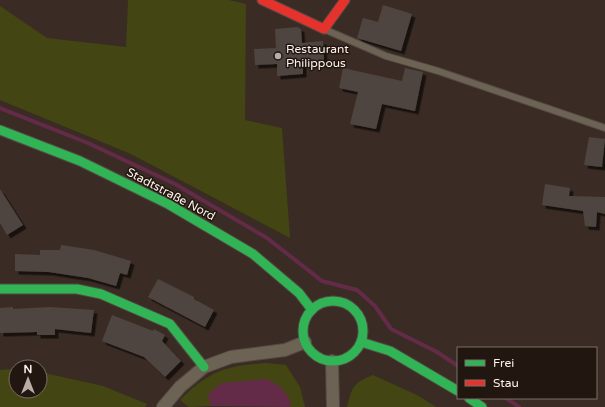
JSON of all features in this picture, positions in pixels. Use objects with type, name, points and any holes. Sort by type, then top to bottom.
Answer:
[{"type":"main road","points":[[262,0],[324,29],[345,0]]},
{"type":"main road","name":"Stadtstraße Nord","points":[[0,130],[80,161],[168,204],[253,254],[299,294],[312,310]]},
{"type":"main road","points":[[0,289],[77,290],[101,294],[170,324],[204,367]]},
{"type":"main road","points":[[329,302],[341,302],[352,308],[362,324],[361,342],[356,350],[347,358],[332,361],[317,357],[305,342],[303,328],[307,317],[312,310],[329,302]]},
{"type":"main road","points":[[361,342],[390,351],[457,390]]},
{"type":"main road","points":[[470,399],[482,407]]},
{"type":"street","points":[[163,407],[180,387],[204,367],[231,357],[285,350],[305,342]]},
{"type":"street","points":[[332,361],[333,407]]},
{"type":"lane","points":[[324,29],[386,56],[438,71],[605,128]]},
{"type":"shaded area","points":[[128,0],[229,0],[246,4],[245,120],[282,128],[290,238],[131,154],[0,100],[0,6],[47,38],[126,47]]},
{"type":"shaded area","points":[[266,363],[286,365],[300,387],[305,407],[289,407],[291,402],[189,407],[180,400],[200,382],[218,372],[228,368]]},
{"type":"shaded area","points":[[0,370],[8,370],[8,399],[48,399],[48,374],[103,386],[147,404],[145,407],[0,407]]},
{"type":"shaded area","points":[[373,375],[419,396],[436,407],[347,407],[354,386]]},
{"type":"shaded area","points":[[267,379],[282,388],[291,402],[289,407],[211,406],[208,394],[222,383]]},
{"type":"building","points":[[383,5],[412,14],[401,51],[357,38],[363,18],[378,22]]},
{"type":"building","name":"Restaurant Philippous","points":[[297,27],[301,29],[302,43],[323,41],[324,61],[303,62],[303,74],[277,76],[277,64],[255,65],[254,49],[276,48],[275,29]]},
{"type":"building","points":[[343,68],[402,81],[405,68],[423,72],[415,111],[382,104],[376,129],[350,124],[358,92],[339,88]]},
{"type":"building","points":[[589,137],[605,139],[602,167],[584,165]]},
{"type":"building","points":[[545,184],[570,188],[569,196],[605,197],[605,214],[597,212],[596,227],[585,226],[583,211],[542,205]]},
{"type":"building","points":[[0,189],[23,225],[7,235],[0,223]]},
{"type":"building","points":[[61,245],[94,250],[131,261],[127,275],[120,273],[116,286],[88,278],[49,272],[15,271],[15,254],[40,255],[40,250],[60,250]]},
{"type":"building","points":[[158,279],[194,297],[194,299],[214,310],[205,327],[148,297]]},
{"type":"building","points":[[13,307],[13,309],[50,307],[94,310],[91,333],[55,329],[55,335],[37,335],[37,332],[0,333],[0,308]]},
{"type":"building","points":[[112,315],[153,331],[154,329],[165,335],[162,341],[181,361],[165,377],[144,357],[102,341]]},
{"type":"waterway","points":[[0,108],[88,143],[175,184],[267,238],[322,281],[357,290],[375,306],[391,329],[437,352],[457,365]]},
{"type":"waterway","points":[[507,399],[519,407]]},
{"type":"traffic: fast","points":[[0,130],[80,161],[168,204],[253,254],[299,293],[312,310]]},
{"type":"traffic: fast","points":[[0,289],[77,289],[101,294],[170,324],[204,367]]},
{"type":"traffic: fast","points":[[333,301],[350,306],[358,314],[363,331],[358,348],[350,356],[333,361],[316,356],[308,348],[303,331],[308,314],[316,306],[333,301]]},
{"type":"traffic: fast","points":[[361,342],[390,351],[457,390]]},
{"type":"traffic: fast","points":[[470,399],[482,407]]},
{"type":"traffic: jam","points":[[262,0],[324,29],[345,0]]},
{"type":"place","name":"Restaurant Philippous","points":[[278,56]]}]
